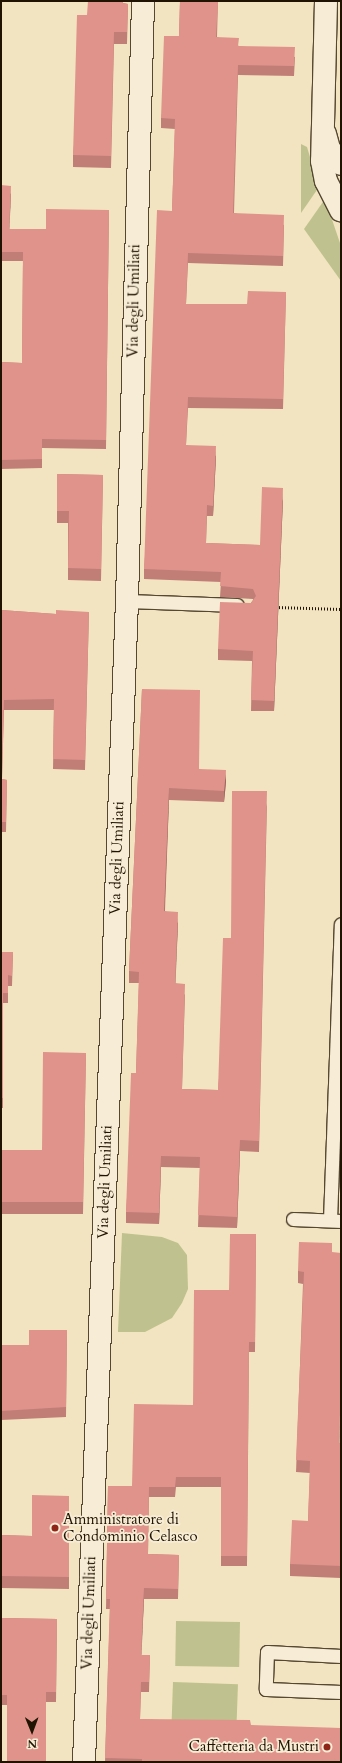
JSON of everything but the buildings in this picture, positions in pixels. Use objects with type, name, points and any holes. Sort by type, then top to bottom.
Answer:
[{"type":"street","name":"Via degli Umiliati","points":[[84,1762],[127,601],[143,1]]},
{"type":"street","points":[[326,1],[323,124],[324,175],[341,210]]},
{"type":"street","points":[[323,124],[329,149],[341,164]]},
{"type":"lane","points":[[127,601],[248,606]]},
{"type":"lane","points":[[293,1219],[336,1220],[341,924]]},
{"type":"lane","points":[[341,1656],[267,1652],[266,1689],[341,1692]]},
{"type":"path","points":[[248,606],[341,610]]},
{"type":"green space","points":[[301,144],[307,147],[319,187],[301,213]]},
{"type":"green space","points":[[325,199],[341,246],[341,281],[304,229]]},
{"type":"green space","points":[[122,1233],[162,1237],[178,1243],[187,1255],[188,1289],[182,1303],[172,1318],[145,1332],[118,1332]]},
{"type":"green space","points":[[176,1621],[240,1622],[239,1667],[175,1666]]},
{"type":"green space","points":[[173,1682],[238,1684],[236,1727],[171,1725]]},
{"type":"place","name":"Amministratore di Condominio Celasco","points":[[55,1528]]},
{"type":"place","name":"Caffetteria da Mustri","points":[[327,1747]]}]
